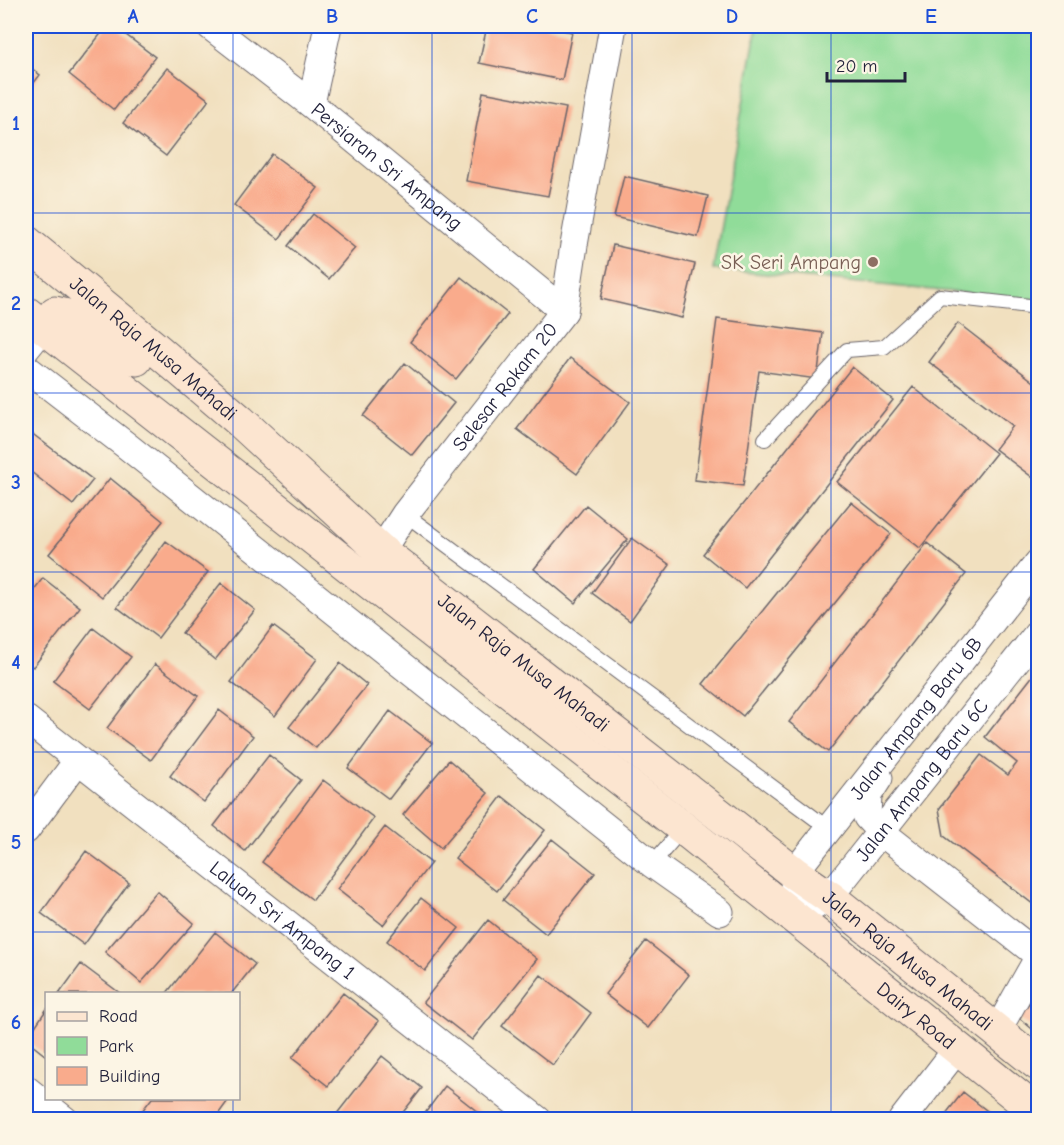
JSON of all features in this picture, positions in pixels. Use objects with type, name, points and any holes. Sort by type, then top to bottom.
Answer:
[{"type":"main road","name":"Jalan Raja Musa Mahadi","points":[[26,242],[231,414],[381,550],[794,873],[829,897],[1038,1064]]},
{"type":"main road","points":[[26,267],[52,292],[57,302],[37,326]]},
{"type":"main road","points":[[37,326],[77,318],[120,346],[381,550]]},
{"type":"main road","name":"Jalan Raja Musa Mahadi","points":[[37,326],[683,828],[795,919]]},
{"type":"main road","name":"Dairy Road","points":[[795,919],[1038,1113]]},
{"type":"street","name":"Persiaran Sri Ampang","points":[[210,26],[311,104],[564,311]]},
{"type":"street","points":[[311,104],[328,26]]},
{"type":"street","name":"Selesar Rokam 20","points":[[381,550],[405,514],[564,311],[614,26]]},
{"type":"street","points":[[26,368],[652,864],[720,912]]},
{"type":"street","name":"Jalan Ampang Baru 6B","points":[[794,873],[1038,563]]},
{"type":"street","name":"Jalan Ampang Baru 6C","points":[[795,919],[829,897],[1038,633]]},
{"type":"street","name":"Laluan Sri Ampang 1","points":[[26,719],[538,1119]]},
{"type":"street","points":[[910,725],[868,795],[867,817],[881,832],[1038,957],[997,1031]]},
{"type":"street","points":[[26,830],[78,760]]},
{"type":"street","points":[[794,873],[795,919]]},
{"type":"street","points":[[902,1119],[957,1049]]},
{"type":"street","points":[[26,1089],[65,1119]]},
{"type":"lane","points":[[765,439],[847,350],[884,347],[940,296],[1038,307]]},
{"type":"lane","points":[[405,514],[829,829]]},
{"type":"lane","points":[[652,864],[683,828]]},
{"type":"green space","points":[[757,26],[1025,26],[1038,28],[1038,300],[713,269]]},
{"type":"building","points":[[107,26],[114,26],[155,57],[114,110],[69,74]]},
{"type":"building","points":[[487,26],[542,26],[572,32],[562,80],[479,63]]},
{"type":"building","points":[[26,64],[40,75],[26,93]]},
{"type":"building","points":[[167,68],[209,100],[166,156],[123,123]]},
{"type":"building","points":[[483,92],[566,108],[548,196],[466,181]]},
{"type":"building","points":[[272,154],[318,188],[279,239],[234,205]]},
{"type":"building","points":[[624,176],[708,196],[698,237],[614,217]]},
{"type":"building","points":[[313,214],[355,248],[329,279],[288,246]]},
{"type":"building","points":[[613,245],[695,264],[682,318],[601,299]]},
{"type":"building","points":[[461,277],[508,314],[456,379],[410,342]]},
{"type":"building","points":[[717,319],[823,333],[817,379],[759,371],[743,486],[695,480]]},
{"type":"building","points":[[958,323],[1038,385],[1038,476],[1036,480],[995,449],[1013,426],[929,362]]},
{"type":"building","points":[[570,358],[630,402],[577,474],[517,429]]},
{"type":"building","points":[[405,363],[454,403],[412,455],[363,416]]},
{"type":"building","points":[[852,367],[893,400],[745,588],[703,554]]},
{"type":"building","points":[[913,387],[996,453],[920,548],[837,482]]},
{"type":"building","points":[[26,429],[93,480],[73,505],[26,468]]},
{"type":"building","points":[[110,478],[163,521],[102,597],[49,554]]},
{"type":"building","points":[[851,502],[891,534],[743,716],[703,684]]},
{"type":"building","points":[[586,505],[628,539],[575,603],[534,569]]},
{"type":"building","points":[[632,538],[670,565],[630,621],[592,593]]},
{"type":"building","points":[[166,541],[208,572],[158,638],[117,607]]},
{"type":"building","points":[[927,543],[966,574],[828,752],[789,722]]},
{"type":"building","points":[[43,578],[80,607],[33,667],[26,662],[26,600]]},
{"type":"building","points":[[221,583],[255,610],[215,660],[182,633]]},
{"type":"building","points":[[273,626],[317,659],[275,716],[231,682]]},
{"type":"building","points":[[93,628],[131,657],[90,709],[53,681]]},
{"type":"building","points":[[340,663],[367,685],[316,748],[289,727]]},
{"type":"building","points":[[155,664],[198,696],[151,760],[107,728]]},
{"type":"building","points":[[1038,669],[1038,908],[944,836],[939,809],[981,755],[1008,775],[1017,763],[985,737]]},
{"type":"building","points":[[219,710],[253,736],[204,802],[170,776]]},
{"type":"building","points":[[390,711],[432,743],[389,799],[348,768]]},
{"type":"building","points":[[269,755],[301,780],[245,851],[214,826]]},
{"type":"building","points":[[449,760],[488,793],[441,848],[403,815]]},
{"type":"building","points":[[323,780],[374,818],[313,900],[262,862]]},
{"type":"building","points":[[502,796],[545,830],[497,891],[455,858]]},
{"type":"building","points":[[385,827],[431,863],[383,925],[337,889]]},
{"type":"building","points":[[552,839],[595,873],[546,934],[503,900]]},
{"type":"building","points":[[86,851],[129,883],[84,945],[41,913]]},
{"type":"building","points":[[157,891],[194,923],[141,983],[105,952]]},
{"type":"building","points":[[421,898],[459,928],[425,971],[387,941]]},
{"type":"building","points":[[488,920],[537,959],[472,1040],[423,1002]]},
{"type":"building","points":[[215,932],[255,964],[233,992],[168,992]]},
{"type":"building","points":[[646,941],[689,975],[648,1028],[605,994]]},
{"type":"building","points":[[81,964],[118,992],[60,992]]},
{"type":"building","points":[[541,975],[591,1013],[553,1065],[502,1026]]},
{"type":"building","points":[[1038,992],[1038,1034],[1018,1017]]},
{"type":"building","points":[[343,993],[379,1021],[328,1086],[292,1058]]},
{"type":"building","points":[[45,1012],[45,1055],[26,1040]]},
{"type":"building","points":[[382,1056],[422,1088],[397,1120],[332,1120]]},
{"type":"building","points":[[445,1086],[488,1120],[420,1120]]},
{"type":"building","points":[[963,1092],[991,1114],[987,1120],[941,1120]]},
{"type":"building","points":[[150,1100],[229,1100],[214,1120],[135,1120]]},
{"type":"place","name":"SK Seri Ampang","points":[[873,262]]}]
